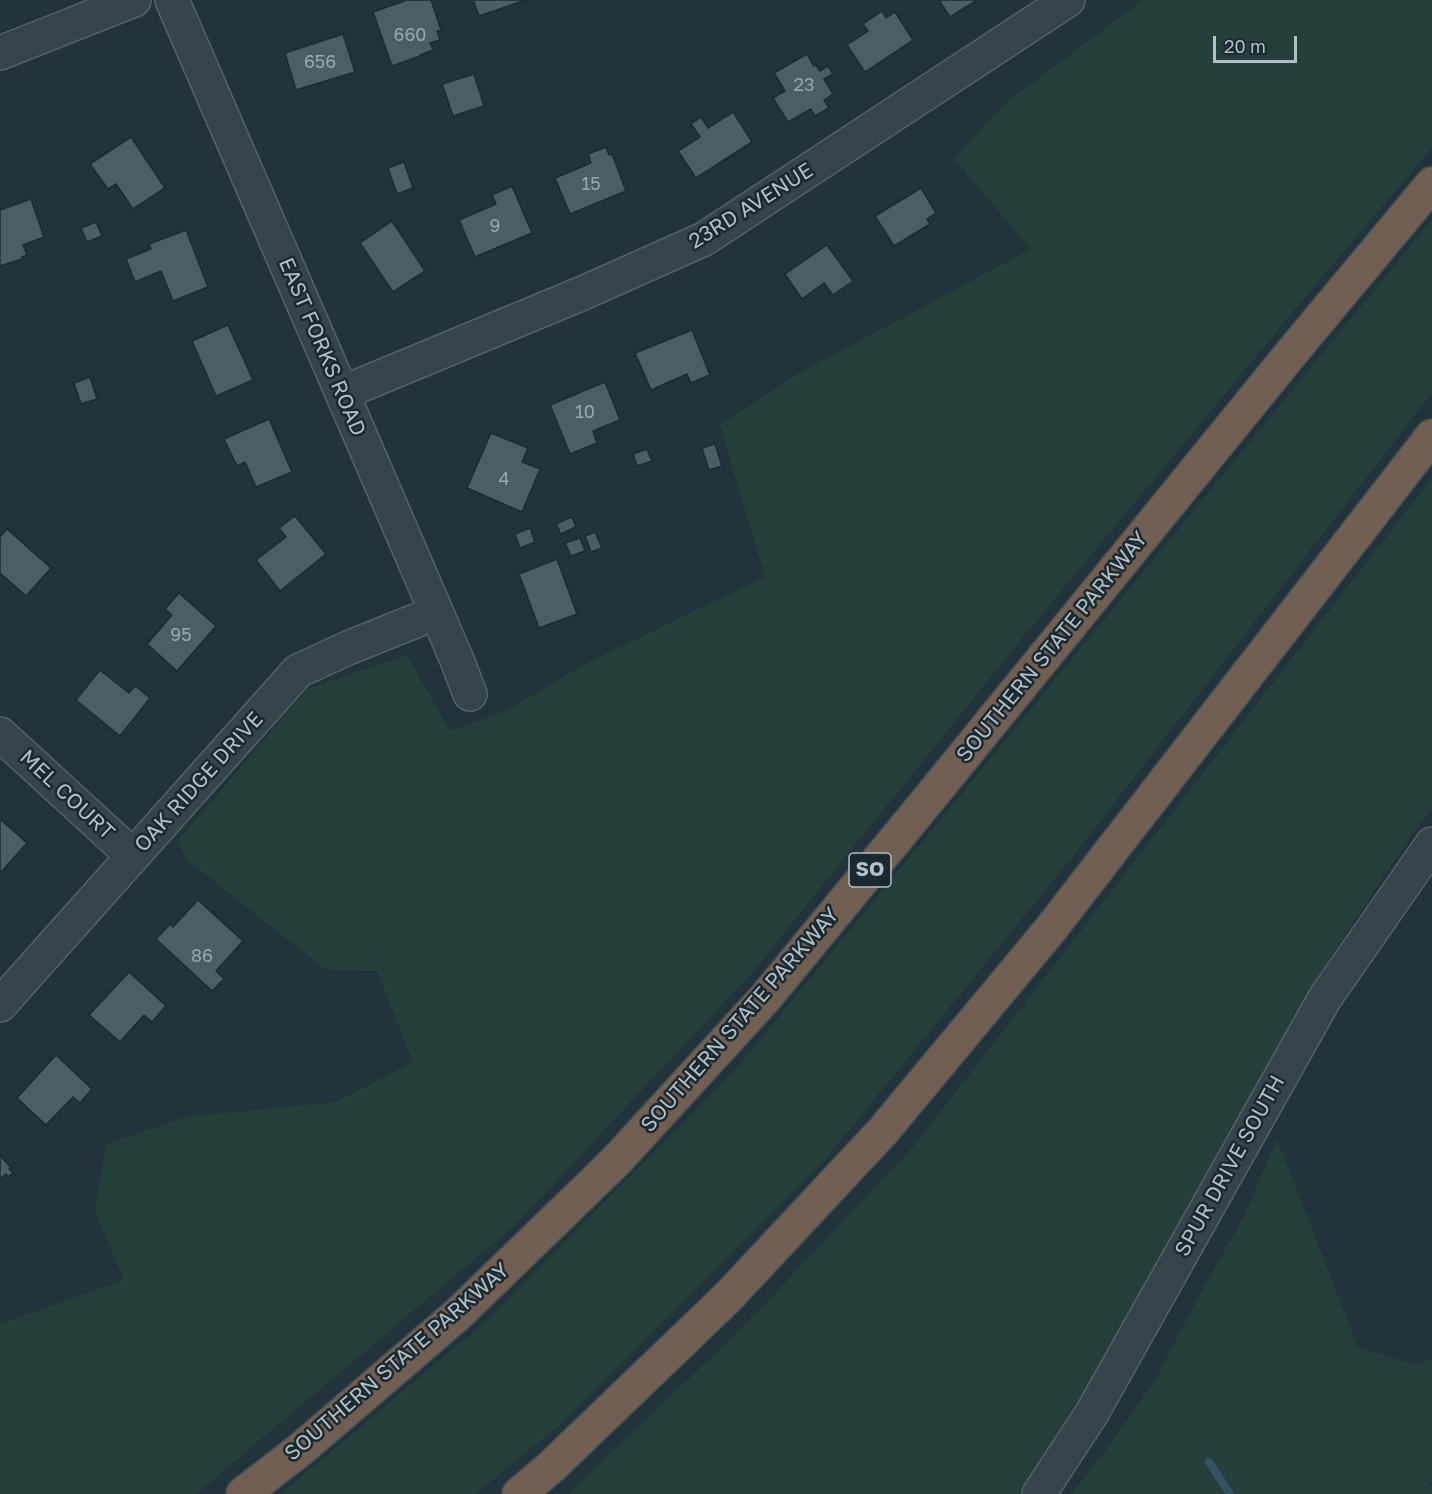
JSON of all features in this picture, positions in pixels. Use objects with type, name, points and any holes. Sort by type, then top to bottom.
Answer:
[{"type":"highway","name":"SOUTHERN STATE PARKWAY","points":[[243,1494],[301,1449],[457,1315],[616,1161],[758,1005],[1432,184]]},
{"type":"highway","points":[[519,1494],[551,1467],[728,1297],[883,1131],[1050,930],[1432,436]]},
{"type":"street","points":[[0,53],[134,0]]},
{"type":"street","name":"EAST FORKS ROAD","points":[[171,0],[470,694]]},
{"type":"street","name":"23RD AVENUE","points":[[342,393],[583,294],[704,239],[1068,0]]},
{"type":"street","name":"OAK RIDGE DRIVE","points":[[0,1005],[298,671],[435,613]]},
{"type":"street","name":"MEL COURT","points":[[0,734],[133,856]]},
{"type":"street","name":"SPUR DRIVE SOUTH","points":[[1039,1494],[1092,1413],[1324,998],[1432,844]]},
{"type":"green space","points":[[1143,0],[1432,0],[1432,148],[1024,636],[751,974],[514,1226],[196,1494],[0,1494],[0,1324],[124,1280],[95,1211],[106,1144],[186,1117],[336,1102],[413,1062],[377,971],[326,970],[186,859],[178,841],[307,689],[407,655],[450,731],[506,711],[585,664],[765,577],[720,425],[796,375],[1031,249],[954,159],[1003,105]]},
{"type":"green space","points":[[1432,220],[1432,393],[1074,855],[823,1162],[559,1426],[475,1494],[281,1494],[483,1324],[732,1074]]},
{"type":"green space","points":[[1432,478],[1432,808],[1391,865],[1314,983],[1060,1437],[1021,1494],[568,1494],[747,1323],[913,1147]]},
{"type":"green space","points":[[1277,1139],[1358,1347],[1415,1365],[1432,1359],[1432,1482],[1428,1484],[1432,1486],[1432,1494],[1071,1494],[1106,1450],[1155,1380],[1244,1216]]},
{"type":"building","points":[[407,0],[431,0],[441,30],[437,31],[440,40],[430,43],[433,50],[392,66],[373,12]]},
{"type":"building","points":[[473,0],[526,0],[479,16]]},
{"type":"building","points":[[939,0],[977,0],[950,17]]},
{"type":"building","points":[[882,11],[886,18],[895,12],[913,40],[865,72],[847,45],[868,31],[863,24]]},
{"type":"building","points":[[343,34],[355,72],[296,90],[285,53]]},
{"type":"building","points":[[807,54],[820,71],[828,66],[833,74],[824,79],[833,94],[824,100],[829,108],[815,116],[811,109],[788,122],[773,98],[785,91],[774,73]]},
{"type":"building","points":[[474,74],[484,106],[453,116],[442,84]]},
{"type":"building","points":[[733,112],[752,142],[696,178],[678,151],[700,137],[691,124],[701,117],[708,128]]},
{"type":"building","points":[[131,137],[165,188],[133,209],[116,184],[108,189],[90,164]]},
{"type":"building","points":[[606,147],[609,155],[612,154],[626,191],[570,214],[555,178],[591,163],[588,154]]},
{"type":"building","points":[[404,162],[413,188],[397,194],[388,168]]},
{"type":"building","points":[[512,186],[532,233],[475,257],[459,220],[496,204],[492,195]]},
{"type":"building","points":[[921,188],[936,213],[927,219],[930,224],[894,246],[875,216]]},
{"type":"building","points":[[31,199],[44,237],[23,245],[27,255],[22,259],[0,266],[0,210]]},
{"type":"building","points":[[392,221],[425,271],[393,292],[360,243]]},
{"type":"building","points":[[96,222],[102,236],[87,242],[81,228]]},
{"type":"building","points":[[186,230],[208,287],[173,301],[161,271],[135,282],[126,259],[151,249],[149,244]]},
{"type":"building","points":[[827,245],[853,281],[833,295],[824,283],[802,299],[785,274]]},
{"type":"building","points":[[228,325],[253,380],[216,396],[192,341]]},
{"type":"building","points":[[692,330],[710,375],[691,383],[687,374],[651,390],[635,353]]},
{"type":"building","points":[[90,377],[97,399],[81,404],[74,383]]},
{"type":"building","points":[[605,382],[620,420],[593,431],[597,443],[570,454],[550,405]]},
{"type":"building","points":[[269,419],[292,472],[256,487],[245,462],[237,466],[224,439]]},
{"type":"building","points":[[491,433],[528,448],[522,462],[540,469],[522,512],[467,488]]},
{"type":"building","points":[[715,444],[722,466],[709,470],[702,448]]},
{"type":"building","points":[[647,449],[652,461],[637,466],[633,454]]},
{"type":"building","points":[[295,516],[326,554],[280,591],[256,560],[286,537],[279,528]]},
{"type":"building","points":[[572,517],[576,527],[561,534],[556,524]]},
{"type":"building","points":[[530,528],[535,542],[520,548],[515,534]]},
{"type":"building","points":[[7,529],[51,568],[26,596],[0,573],[0,537]]},
{"type":"building","points":[[595,532],[602,548],[591,552],[585,536]]},
{"type":"building","points":[[580,538],[585,551],[571,556],[565,543]]},
{"type":"building","points":[[557,559],[577,614],[539,628],[519,574]]},
{"type":"building","points":[[179,593],[216,626],[177,671],[147,644],[172,615],[165,609]]},
{"type":"building","points":[[100,670],[129,693],[135,686],[150,698],[120,736],[76,700]]},
{"type":"building","points":[[0,819],[27,843],[0,873]]},
{"type":"building","points":[[198,900],[243,941],[216,971],[224,979],[212,991],[156,939],[170,924],[173,927]]},
{"type":"building","points":[[129,972],[166,1006],[152,1022],[144,1015],[120,1042],[89,1015]]},
{"type":"building","points":[[56,1055],[92,1089],[80,1103],[73,1097],[46,1125],[17,1098]]},
{"type":"building","points":[[0,1155],[13,1173],[8,1177],[6,1174],[0,1179]]},
{"type":"waterway","points":[[1209,1462],[1230,1494]]}]
